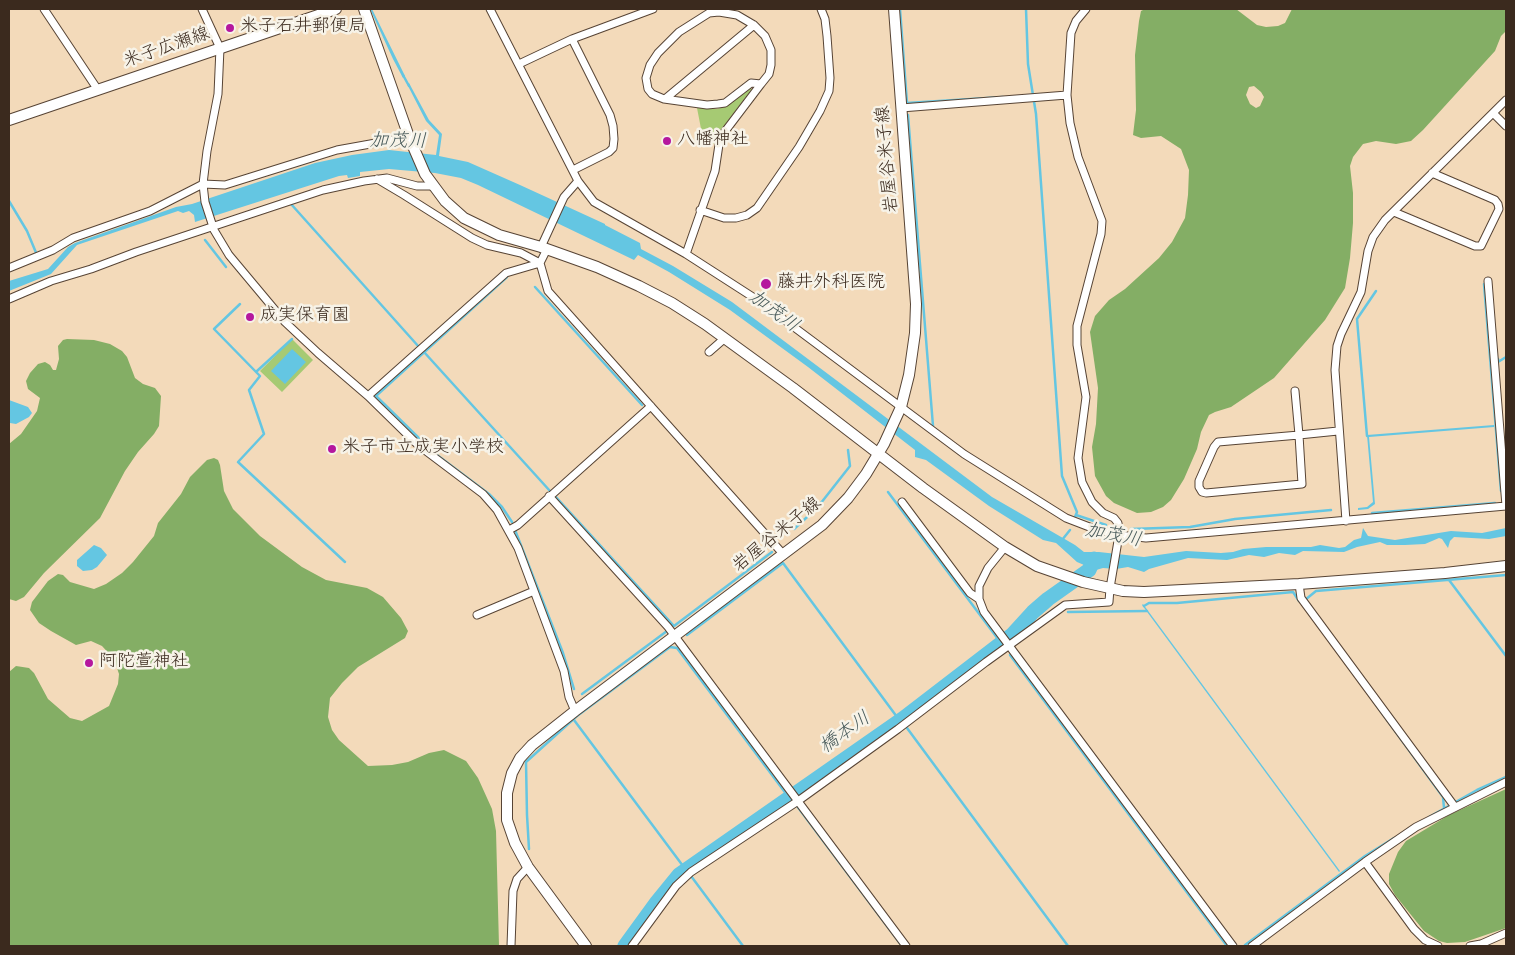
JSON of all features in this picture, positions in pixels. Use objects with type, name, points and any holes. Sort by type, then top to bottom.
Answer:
[{"type":"main road","name":"米子広瀬線","points":[[9,120],[336,9]]},
{"type":"main road","points":[[364,9],[424,174],[445,202],[464,218],[499,235],[545,245],[639,286],[672,303],[706,324],[1005,547],[1037,566],[1061,576],[1083,582],[1110,588],[1144,592],[1300,584],[1445,573],[1506,566]]},
{"type":"main road","name":"岩屋谷米子線","points":[[586,946],[528,867],[515,843],[507,820],[507,793],[512,773],[520,758],[532,745],[575,711],[822,525],[848,498],[878,454],[900,410],[909,375],[915,333],[916,304],[894,9]]},
{"type":"street","points":[[44,9],[98,90]]},
{"type":"street","points":[[202,9],[220,48],[218,94],[203,184],[209,218],[225,251],[285,322],[368,396],[418,446],[483,494],[498,510],[510,530],[534,591],[564,671],[569,697],[575,711]]},
{"type":"street","points":[[490,9],[520,64],[578,181],[590,198],[599,206],[686,254],[759,301],[900,410],[964,454],[1066,518],[1092,528],[1119,535],[1146,538],[1506,506],[1488,281]]},
{"type":"street","points":[[520,64],[572,39],[652,9]]},
{"type":"street","points":[[700,210],[730,218],[740,218],[752,212],[761,203],[799,147],[829,91],[827,36],[825,19],[821,9]]},
{"type":"street","points":[[632,946],[676,886],[691,872],[1007,642],[1065,605],[1109,602],[1119,535],[1118,523],[1114,518],[1097,508],[1089,497],[1082,482],[1078,458],[1086,397],[1076,334],[1101,234],[1102,221],[1078,157],[1070,123],[1067,95],[1071,33],[1076,21],[1086,9]]},
{"type":"street","points":[[686,254],[715,171],[720,138],[769,74],[772,57],[765,36],[754,25],[737,15],[719,12],[709,14],[678,32],[650,65],[646,78],[648,89],[657,97],[665,99],[707,105],[725,103],[751,83],[761,84]]},
{"type":"street","points":[[665,99],[754,25]]},
{"type":"street","points":[[572,39],[610,115],[614,139],[613,148],[609,152],[572,170]]},
{"type":"street","points":[[901,108],[1067,95]]},
{"type":"street","points":[[1346,521],[1338,431],[1335,370],[1337,346],[1346,322],[1361,292],[1368,251],[1373,237],[1385,220],[1506,100]]},
{"type":"street","points":[[1493,113],[1506,126]]},
{"type":"street","points":[[9,268],[53,250],[73,238],[150,210],[203,184],[225,185],[337,150],[411,140]]},
{"type":"street","points":[[1394,212],[1475,246],[1478,247],[1484,243],[1499,208],[1498,204],[1495,200],[1432,173]]},
{"type":"street","points":[[9,299],[51,281],[323,190],[387,178],[417,186],[433,186]]},
{"type":"street","points":[[377,180],[472,238],[487,245],[521,253],[540,263]]},
{"type":"street","points":[[578,181],[564,197],[540,263],[548,291],[784,555]]},
{"type":"street","points":[[368,396],[506,273],[540,263]]},
{"type":"street","points":[[709,352],[725,338]]},
{"type":"street","points":[[1295,391],[1299,435],[1302,484],[1202,492],[1199,487],[1199,481],[1218,442],[1299,435],[1338,431]]},
{"type":"street","points":[[510,530],[518,525],[651,406]]},
{"type":"street","points":[[549,496],[647,603],[674,636],[906,946]]},
{"type":"street","points":[[902,502],[970,593],[979,599]]},
{"type":"street","points":[[1005,547],[988,568],[979,586],[979,599],[984,612],[1233,946]]},
{"type":"street","points":[[1300,584],[1301,598],[1455,807]]},
{"type":"street","points":[[477,615],[534,591]]},
{"type":"street","points":[[1252,946],[1365,862],[1416,827],[1506,782]]},
{"type":"street","points":[[1365,862],[1414,929],[1425,940],[1438,946]]},
{"type":"street","points":[[512,946],[513,891],[520,875],[528,867]]},
{"type":"street","points":[[1470,946],[1480,944],[1506,933]]},
{"type":"green space","points":[[1145,9],[1236,9],[1257,25],[1266,27],[1285,23],[1292,9],[1506,9],[1506,31],[1501,36],[1495,51],[1411,141],[1396,144],[1376,141],[1363,144],[1353,157],[1350,166],[1353,193],[1353,223],[1345,288],[1325,320],[1274,378],[1231,407],[1209,415],[1184,479],[1171,500],[1163,507],[1151,512],[1137,513],[1114,503],[1106,496],[1095,476],[1092,447],[1096,424],[1098,388],[1090,332],[1095,316],[1109,300],[1125,289],[1159,258],[1172,242],[1185,218],[1189,170],[1181,149],[1161,136],[1141,138],[1133,135],[1136,110],[1135,55],[1141,11]],"holes":[[[1254,86],[1264,97],[1260,106],[1256,108],[1250,104],[1246,95],[1249,87]]]},
{"type":"green space","points":[[750,88],[752,89],[717,135],[714,144],[703,139],[697,108],[717,109],[724,107]]},
{"type":"green space","points":[[292,339],[313,360],[282,392],[260,371]]},
{"type":"green space","points":[[63,340],[94,340],[110,344],[122,351],[127,357],[135,378],[143,384],[155,388],[161,396],[159,426],[125,471],[100,518],[44,573],[24,597],[16,601],[9,599],[9,444],[21,434],[37,411],[40,398],[28,389],[26,381],[30,373],[38,364],[45,362],[53,370],[56,370],[59,359],[58,346]]},
{"type":"green space","points":[[214,458],[218,460],[220,465],[224,491],[233,509],[260,536],[302,567],[326,580],[367,588],[383,597],[401,618],[408,631],[405,638],[358,667],[342,683],[330,698],[328,717],[332,730],[339,740],[368,766],[408,762],[429,753],[444,750],[466,761],[478,778],[492,809],[496,831],[499,946],[9,946],[9,672],[16,666],[29,668],[34,673],[48,699],[70,718],[82,721],[109,706],[118,684],[119,674],[114,659],[102,646],[91,641],[76,645],[39,623],[30,610],[32,602],[48,581],[58,574],[63,575],[70,582],[94,589],[106,584],[122,573],[154,536],[158,523],[181,494],[190,477],[207,460]]},
{"type":"green space","points":[[1506,789],[1506,928],[1465,942],[1447,943],[1439,941],[1424,931],[1395,895],[1389,884],[1389,874],[1398,852],[1406,841],[1449,815]]},
{"type":"water","points":[[370,9],[372,9],[405,76],[403,78],[393,59]]},
{"type":"water","points":[[409,83],[429,120],[442,134],[439,156],[468,162],[605,224],[640,243],[641,249],[732,302],[992,497],[1084,552],[1144,557],[1186,551],[1221,553],[1266,547],[1311,547],[1320,545],[1339,548],[1345,547],[1354,540],[1361,538],[1363,528],[1368,536],[1395,540],[1451,531],[1482,533],[1506,528],[1506,536],[1489,539],[1454,537],[1450,541],[1448,548],[1442,539],[1439,538],[1425,544],[1387,545],[1380,542],[1344,552],[1303,551],[1295,555],[1279,553],[1264,557],[1249,555],[1227,560],[1188,558],[1144,572],[1128,567],[1096,570],[1077,562],[1056,543],[1043,540],[989,506],[926,460],[915,457],[915,450],[808,367],[730,310],[669,272],[638,255],[634,260],[478,185],[461,178],[435,173],[389,169],[360,172],[360,176],[348,178],[347,175],[339,176],[195,222],[194,215],[189,211],[183,213],[178,211],[77,245],[51,274],[9,291],[9,281],[48,269],[68,247],[75,243],[176,207],[192,204],[315,163],[352,155],[389,150],[436,155],[439,135],[426,121],[407,84]]},
{"type":"water","points":[[292,349],[306,362],[285,384],[271,371]]},
{"type":"water","points":[[9,400],[28,407],[32,413],[29,417],[16,424],[10,423]]},
{"type":"water","points":[[1494,425],[1494,427],[1369,437],[1375,504],[1368,509],[1358,510],[1358,508],[1367,507],[1373,502],[1367,435]]},
{"type":"water","points":[[94,545],[101,548],[107,555],[97,567],[92,570],[83,571],[77,566],[77,560]]},
{"type":"water","points":[[1142,605],[1340,871],[1339,872]]},
{"type":"waterway","points":[[900,9],[907,103],[1003,97]]},
{"type":"waterway","points":[[1026,9],[1028,64],[1036,114],[1062,476],[1077,512],[1075,517]]},
{"type":"waterway","points":[[403,75],[409,86]]},
{"type":"waterway","points":[[908,115],[933,426]]},
{"type":"waterway","points":[[9,201],[27,231],[37,255]]},
{"type":"waterway","points":[[291,204],[419,347]]},
{"type":"waterway","points":[[205,240],[226,267]]},
{"type":"waterway","points":[[377,395],[507,277]]},
{"type":"waterway","points":[[1484,284],[1501,491]]},
{"type":"waterway","points":[[535,287],[642,405]]},
{"type":"waterway","points":[[1367,436],[1357,319],[1376,291]]},
{"type":"waterway","points":[[240,304],[214,329],[260,376],[249,390],[264,434],[238,462],[345,562]]},
{"type":"waterway","points":[[257,371],[292,339]]},
{"type":"waterway","points":[[424,352],[550,491]]},
{"type":"waterway","points":[[1498,359],[1498,362],[1506,357]]},
{"type":"waterway","points":[[376,396],[433,452],[489,494],[502,507],[512,522]]},
{"type":"waterway","points":[[794,529],[817,508],[850,466],[848,450]]},
{"type":"waterway","points":[[888,492],[1001,643]]},
{"type":"waterway","points":[[555,496],[674,626],[772,552]]},
{"type":"waterway","points":[[1372,513],[1495,503]]},
{"type":"waterway","name":"加茂川","points":[[1131,529],[1190,527],[1235,519],[1331,510]]},
{"type":"waterway","name":"加茂川","points":[[1076,515],[1106,525]]},
{"type":"waterway","points":[[515,530],[563,653],[574,689]]},
{"type":"waterway","points":[[1062,540],[1070,530]]},
{"type":"waterway","name":"橋本川","points":[[625,946],[679,875],[904,718],[1012,635],[1048,599],[1089,570],[1094,559]]},
{"type":"waterway","points":[[687,635],[783,563],[900,721]]},
{"type":"waterway","points":[[1305,600],[1316,591],[1506,575]]},
{"type":"waterway","points":[[1449,580],[1506,656]]},
{"type":"waterway","points":[[1144,606],[1149,603],[1177,603],[1293,592],[1299,601]]},
{"type":"waterway","points":[[1068,612],[1147,611]]},
{"type":"waterway","points":[[582,694],[667,631]]},
{"type":"waterway","points":[[529,849],[526,762],[577,716],[670,647],[677,648],[790,799]]},
{"type":"waterway","points":[[1010,655],[1227,946]]},
{"type":"waterway","points":[[1374,702],[1443,797],[1444,808]]},
{"type":"waterway","points":[[574,720],[686,870]]},
{"type":"waterway","points":[[907,728],[1068,946]]},
{"type":"waterway","points":[[1429,817],[1477,790],[1506,777]]},
{"type":"waterway","points":[[797,806],[902,946]]},
{"type":"waterway","points":[[1245,945],[1365,856],[1394,838]]},
{"type":"waterway","points":[[691,876],[743,946]]},
{"type":"place","name":"米子石井郵便局","points":[[230,28]]},
{"type":"place","name":"八幡神社","points":[[667,141]]},
{"type":"place","name":"藤井外科医院","points":[[766,284]]},
{"type":"place","name":"成実保育園","points":[[250,317]]},
{"type":"place","name":"米子市立成実小学校","points":[[332,449]]},
{"type":"place","name":"阿陀萱神社","points":[[89,663]]}]
